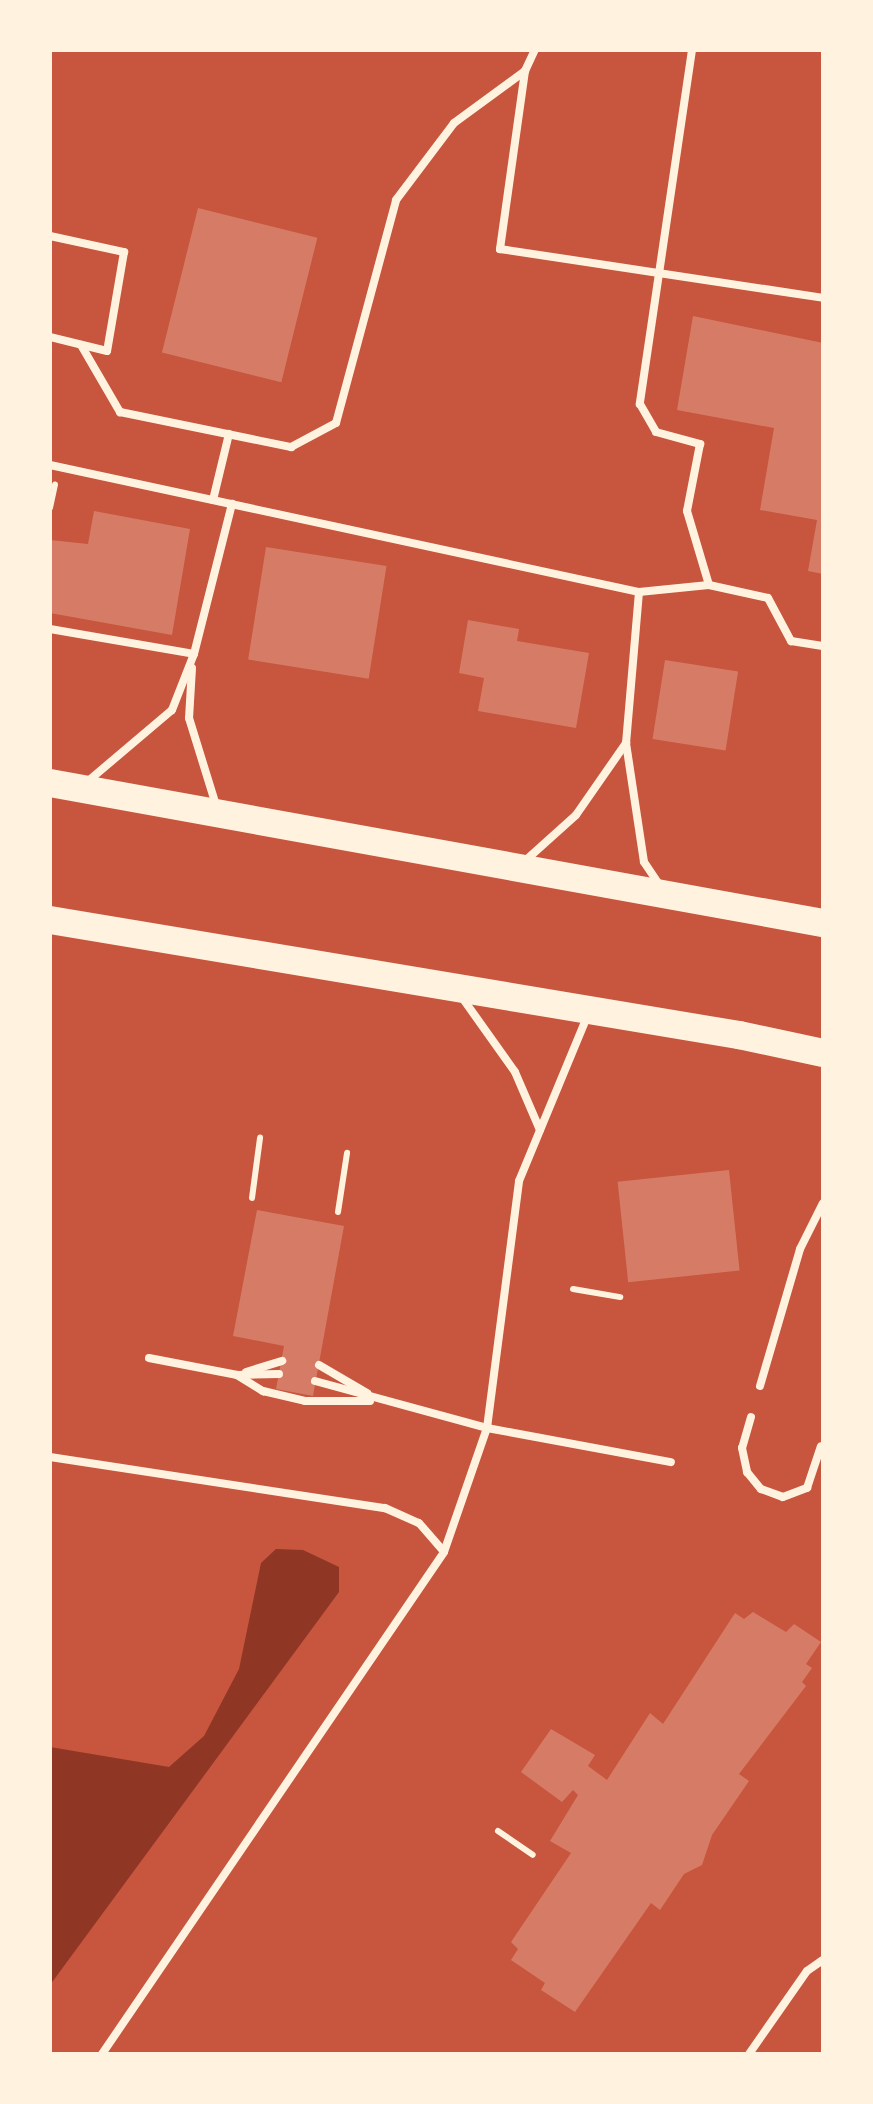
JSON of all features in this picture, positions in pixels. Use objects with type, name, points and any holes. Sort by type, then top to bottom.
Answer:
[{"type":"highway","points":[[50,780],[158,804]]},
{"type":"highway","points":[[50,780],[158,804],[823,923]]},
{"type":"highway","points":[[50,920],[823,1053]]},
{"type":"lane","points":[[535,50],[525,71],[500,249],[823,298]]},
{"type":"lane","points":[[692,50],[640,404],[656,432],[700,444],[687,511],[708,585]]},
{"type":"lane","points":[[81,345],[120,412],[291,447],[336,424],[396,200],[454,123],[525,71]]},
{"type":"lane","points":[[50,236],[124,252],[107,351],[50,338]]},
{"type":"lane","points":[[213,500],[229,434]]},
{"type":"lane","points":[[50,465],[640,592],[708,585],[768,598],[791,641],[823,646]]},
{"type":"lane","points":[[83,785],[170,713],[194,654],[232,504]]},
{"type":"lane","points":[[640,592],[626,743],[644,862],[666,895]]},
{"type":"lane","points":[[50,629],[194,654]]},
{"type":"lane","points":[[194,654],[189,718],[220,815]]},
{"type":"lane","points":[[518,867],[576,816],[626,743]]},
{"type":"lane","points":[[456,988],[515,1072],[540,1130]]},
{"type":"lane","points":[[102,2054],[444,1552],[487,1428],[519,1181],[590,1010]]},
{"type":"lane","points":[[760,1386],[800,1248],[823,1203]]},
{"type":"lane","points":[[149,1358],[237,1375],[279,1374]]},
{"type":"lane","points":[[237,1375],[282,1361]]},
{"type":"lane","points":[[319,1364],[379,1400]]},
{"type":"lane","points":[[237,1375],[263,1391],[305,1401],[379,1400]]},
{"type":"lane","points":[[315,1382],[487,1428],[671,1462]]},
{"type":"lane","points":[[751,1416],[742,1448],[747,1472],[761,1489],[783,1498],[808,1488],[822,1446]]},
{"type":"lane","points":[[50,1457],[386,1508],[419,1522],[444,1552]]},
{"type":"lane","points":[[749,2054],[807,1971],[823,1960]]},
{"type":"path","points":[[252,1198],[260,1138]]},
{"type":"path","points":[[338,1212],[347,1153]]},
{"type":"path","points":[[573,1289],[620,1297]]},
{"type":"path","points":[[498,1831],[534,1855]]},
{"type":"shaded area","points":[[276,1549],[303,1550],[339,1567],[339,1592],[50,1985],[50,1747],[169,1767],[204,1736],[239,1669],[261,1563]]},
{"type":"building","points":[[198,208],[317,238],[281,382],[162,353]]},
{"type":"building","points":[[693,316],[823,343],[823,574],[808,571],[817,520],[760,510],[774,428],[677,410]]},
{"type":"building","points":[[94,511],[190,529],[172,635],[50,613],[50,540],[88,544]]},
{"type":"building","points":[[266,547],[386,566],[369,679],[248,660]]},
{"type":"building","points":[[468,620],[519,629],[517,641],[589,653],[576,728],[478,711],[484,678],[459,673]]},
{"type":"building","points":[[665,660],[738,672],[726,751],[652,739]]},
{"type":"building","points":[[729,1170],[740,1270],[628,1282],[618,1182]]},
{"type":"building","points":[[257,1210],[344,1226],[313,1396],[276,1389],[284,1346],[233,1336]]},
{"type":"building","points":[[753,1612],[786,1632],[794,1624],[821,1642],[806,1664],[812,1668],[802,1682],[806,1686],[739,1774],[749,1781],[712,1835],[702,1865],[684,1874],[660,1910],[651,1903],[575,2012],[541,1990],[545,1983],[511,1960],[518,1949],[511,1942],[571,1853],[550,1841],[578,1795],[573,1790],[562,1802],[521,1772],[551,1729],[595,1755],[588,1766],[607,1780],[650,1713],[663,1724],[735,1613],[744,1619]]}]
